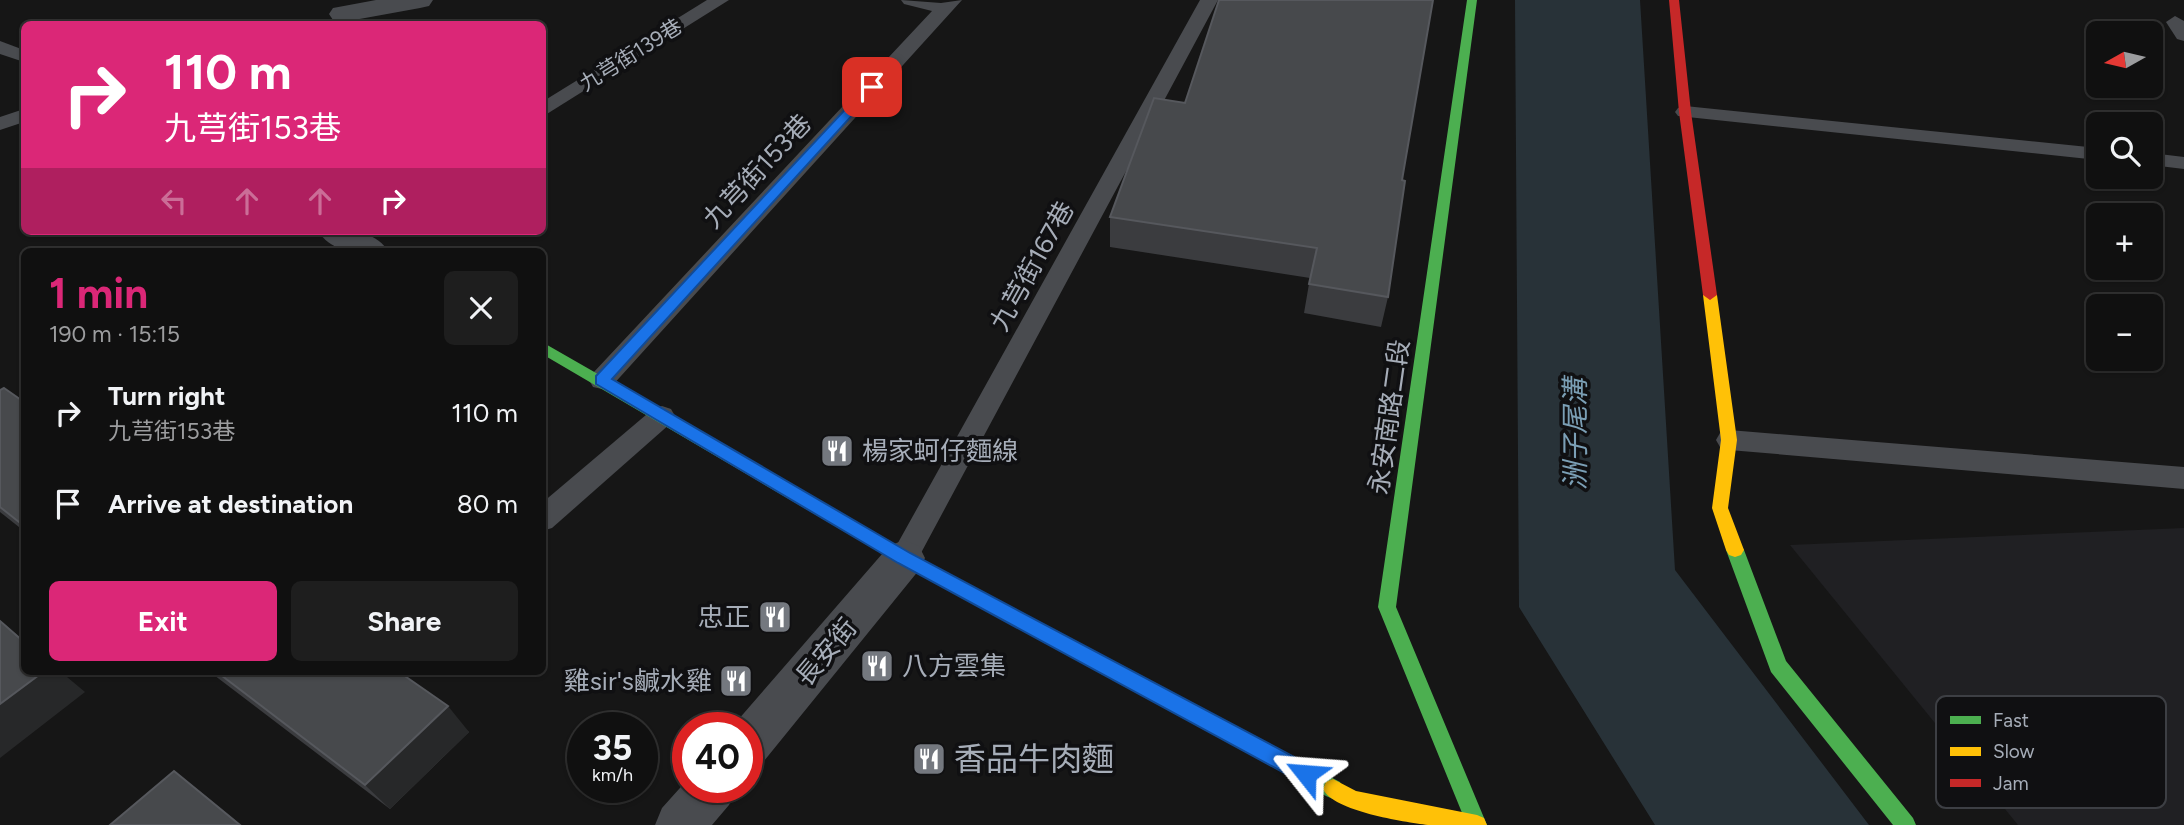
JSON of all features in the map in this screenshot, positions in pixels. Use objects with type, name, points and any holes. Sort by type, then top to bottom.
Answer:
[{"type":"street","points":[[324,21],[379,0]]},
{"type":"street","points":[[343,14],[391,8],[421,0]]},
{"type":"street","name":"永安南路二段","points":[[1472,0],[1387,607],[1477,825]]},
{"type":"street","points":[[1674,0],[1685,112],[1729,440],[1720,508],[1778,666],[1906,825]]},
{"type":"street","points":[[347,235],[367,248]]},
{"type":"street","points":[[546,349],[904,558],[1353,800],[1477,825]]},
{"type":"street","name":"長安街","points":[[763,726],[904,558]]},
{"type":"street","points":[[680,825],[699,803]]},
{"type":"lane","name":"九芎街139巷","points":[[546,109],[720,0]]},
{"type":"lane","points":[[911,0],[948,5]]},
{"type":"lane","name":"九芎街167巷","points":[[904,558],[1209,0]]},
{"type":"lane","name":"九芎街153巷","points":[[602,380],[948,5]]},
{"type":"lane","points":[[0,47],[21,55]]},
{"type":"lane","points":[[1685,112],[2086,153]]},
{"type":"lane","points":[[0,124],[21,117]]},
{"type":"lane","points":[[2163,160],[2184,163]]},
{"type":"lane","points":[[546,517],[662,416]]},
{"type":"lane","points":[[1729,440],[2184,478]]},
{"type":"shaded area","points":[[2184,528],[2184,825],[2018,825],[2004,808],[2166,808],[2166,696],[1936,696],[1936,724],[1790,545]]},
{"type":"water","name":"洲子尾溝","points":[[1515,0],[1640,0],[1675,570],[1869,825],[1655,825],[1519,607]]},
{"type":"building","points":[[1219,0],[1433,0],[1402,180],[1405,181],[1388,297],[1309,284],[1317,248],[1110,217],[1154,98],[1185,103]]},
{"type":"building","points":[[4,388],[21,400],[21,524],[0,507],[0,390]]},
{"type":"building","points":[[0,621],[21,639],[21,675],[39,675],[0,704]]},
{"type":"building","points":[[221,675],[403,675],[448,706],[365,785]]},
{"type":"building","points":[[174,771],[240,825],[110,825]]},
{"type":"traffic: fast","points":[[1472,0],[1387,607],[1477,825]]},
{"type":"traffic: fast","points":[[546,349],[904,558],[1333,789]]},
{"type":"traffic: fast","points":[[1735,550],[1778,666],[1906,825]]},
{"type":"traffic: slow","points":[[1710,295],[1729,440],[1720,508],[1735,550]]},
{"type":"traffic: slow","points":[[1333,789],[1353,800],[1477,825]]},
{"type":"traffic: jam","points":[[1674,0],[1685,112],[1710,295]]},
{"type":"place","name":"楊家蚵仔麵線","points":[[837,451]]},
{"type":"place","name":"忠正","points":[[775,617]]},
{"type":"place","name":"八方雲集","points":[[877,666]]},
{"type":"place","name":"雞sir's鹹水雞","points":[[736,681]]},
{"type":"place","name":"香品牛肉麵","points":[[929,759]]},
{"type":"route","points":[[872,87],[602,380],[904,558],[1306,774]]}]
